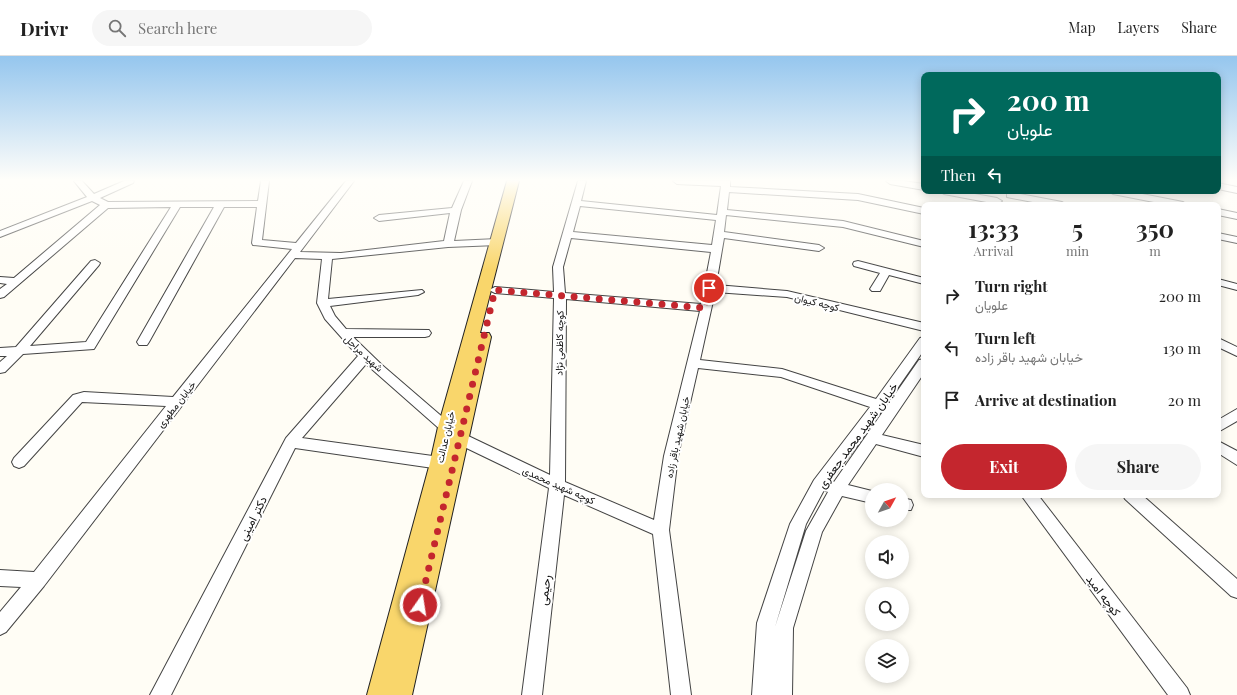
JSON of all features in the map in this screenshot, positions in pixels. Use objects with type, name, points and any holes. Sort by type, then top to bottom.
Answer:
[{"type":"main road","name":"خیابان عدالت","points":[[399,695],[453,432],[505,211]]},
{"type":"main road","name":"خیابان عدالت","points":[[380,695],[440,463],[453,432],[495,290],[514,211]]},
{"type":"street","points":[[0,234],[60,211]]},
{"type":"street","points":[[0,295],[99,211]]},
{"type":"street","points":[[0,352],[90,346],[173,211]]},
{"type":"street","points":[[143,342],[216,211]]},
{"type":"street","points":[[261,211],[257,243],[327,257],[448,244],[497,242]]},
{"type":"street","name":"خیابان مطهری","points":[[0,626],[38,580],[327,211]]},
{"type":"street","points":[[379,218],[448,211]]},
{"type":"street","points":[[448,244],[456,211]]},
{"type":"street","name":"کوچه کاظمی نژاد","points":[[557,485],[560,295],[558,267],[574,211]]},
{"type":"street","points":[[671,211],[843,224],[921,243]]},
{"type":"street","name":"خیابان شهید باقر زاده","points":[[680,695],[661,530],[671,456],[706,308],[722,211]]},
{"type":"street","points":[[1221,213],[1237,216]]},
{"type":"street","points":[[0,225],[13,229]]},
{"type":"street","points":[[568,234],[717,249]]},
{"type":"street","points":[[719,234],[819,248]]},
{"type":"street","points":[[1221,237],[1237,240]]},
{"type":"street","points":[[327,257],[323,303],[418,292]]},
{"type":"street","points":[[0,369],[18,352],[95,263]]},
{"type":"street","points":[[858,264],[921,280]]},
{"type":"street","points":[[876,290],[886,272]]},
{"type":"street","points":[[0,280],[16,281]]},
{"type":"street","points":[[1221,283],[1237,287]]},
{"type":"street","name":"کوچه کیوان","points":[[709,288],[787,294],[921,327]]},
{"type":"street","points":[[495,290],[706,308]]},
{"type":"street","name":"شهید مراحل","points":[[323,303],[337,327],[365,356],[453,432]]},
{"type":"street","points":[[343,333],[425,333]]},
{"type":"street","points":[[1221,344],[1237,352]]},
{"type":"street","name":"خیابان شهید محمد جعفری","points":[[762,695],[766,622],[798,524],[819,484],[879,405],[921,345]]},
{"type":"street","name":"دکتر امینی","points":[[160,695],[291,442],[365,356]]},
{"type":"street","points":[[693,363],[782,373],[879,405]]},
{"type":"street","name":"خیابان شهید محمد جعفری","points":[[782,695],[784,628],[814,530],[838,488],[921,367]]},
{"type":"street","points":[[19,462],[78,398],[84,397],[177,402]]},
{"type":"street","points":[[1221,424],[1237,414]]},
{"type":"street","name":"کوچه شهید محمدی","points":[[453,432],[557,485],[661,530]]},
{"type":"street","points":[[872,438],[921,450]]},
{"type":"street","points":[[291,442],[440,463]]},
{"type":"street","points":[[1221,448],[1237,459]]},
{"type":"street","points":[[819,484],[865,495]]},
{"type":"street","name":"رحیمی","points":[[532,695],[557,485]]},
{"type":"street","name":"کوچه امید","points":[[1031,498],[1180,695]]},
{"type":"street","points":[[1134,498],[1237,590]]},
{"type":"street","points":[[0,578],[38,580]]},
{"type":"route","points":[[420,605],[495,290],[706,308],[709,288]]}]
